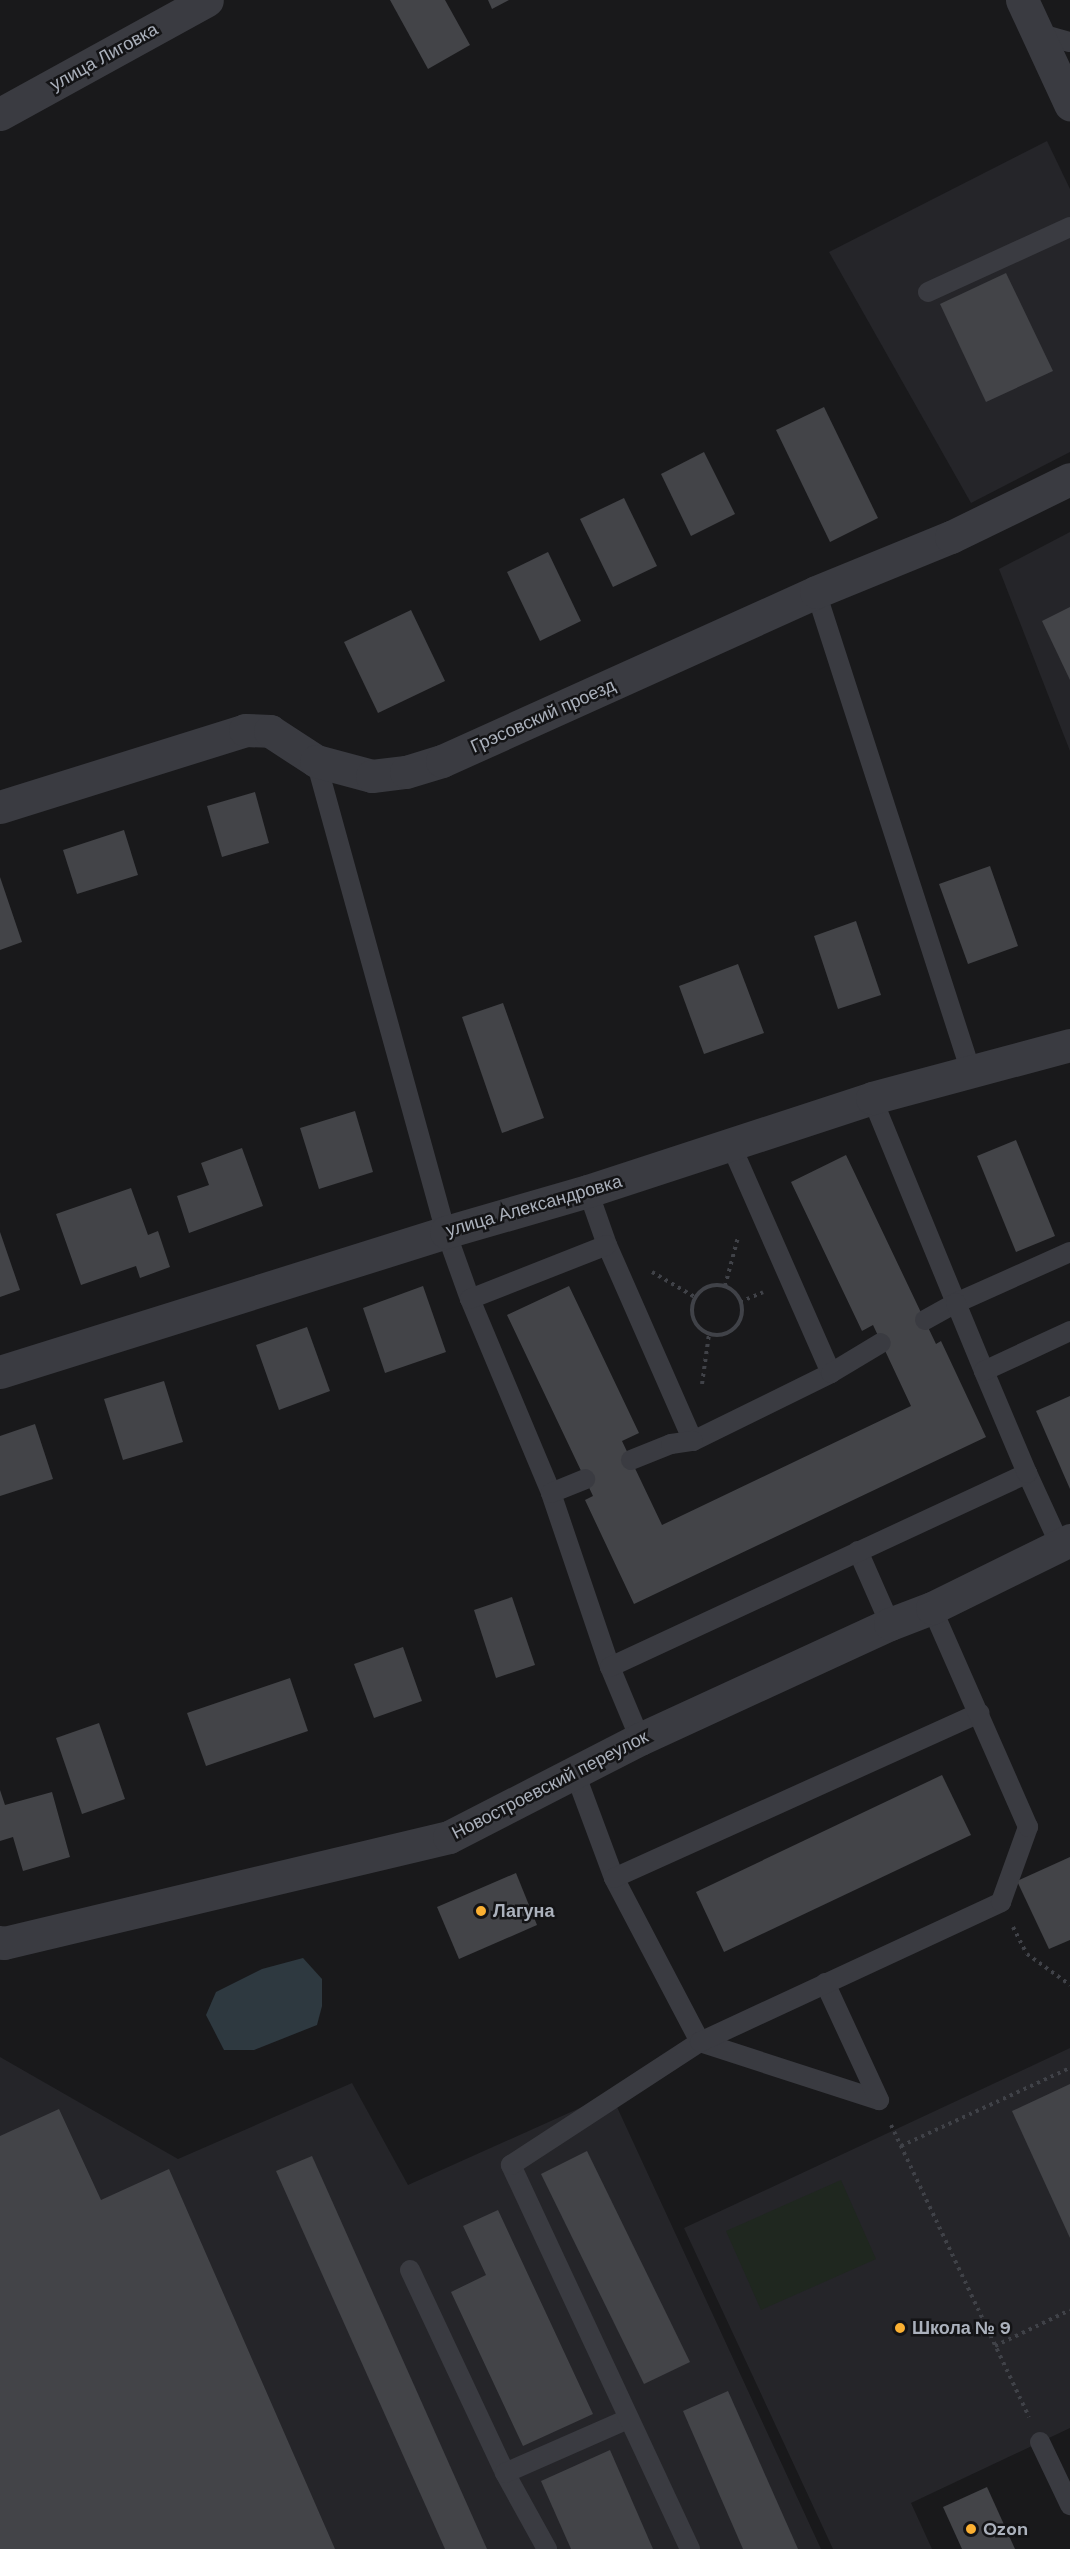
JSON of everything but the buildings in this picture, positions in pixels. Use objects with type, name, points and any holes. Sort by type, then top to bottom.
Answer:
[{"type":"street","name":"улица Лиговка","points":[[0,114],[207,0]]},
{"type":"street","points":[[1022,0],[1070,104]]},
{"type":"street","name":"Грэсовский проезд","points":[[0,807],[245,730],[270,731],[315,761],[372,776],[406,772],[442,761],[816,592],[951,537],[1070,479]]},
{"type":"street","name":"улица Александровка","points":[[0,1372],[446,1232],[588,1191],[872,1098],[1070,1045]]},
{"type":"street","name":"Новостроевский переулок","points":[[0,1942],[4,1943],[449,1837],[640,1739],[890,1624],[932,1608],[1065,1543]]},
{"type":"lane","points":[[1038,33],[1070,42]]},
{"type":"lane","points":[[928,292],[1070,227]]},
{"type":"lane","points":[[816,592],[971,1072]]},
{"type":"lane","points":[[315,761],[446,1232],[470,1299],[551,1493],[610,1667],[640,1739]]},
{"type":"lane","points":[[872,1098],[1027,1473],[1065,1543]]},
{"type":"lane","points":[[731,1145],[831,1373]]},
{"type":"lane","points":[[588,1191],[607,1245],[693,1441]]},
{"type":"lane","points":[[470,1299],[607,1245]]},
{"type":"lane","points":[[925,1320],[956,1303],[1070,1252]]},
{"type":"lane","points":[[984,1371],[1070,1331]]},
{"type":"lane","points":[[631,1460],[670,1444],[693,1441],[831,1373],[881,1343]]},
{"type":"lane","points":[[610,1667],[1027,1473]]},
{"type":"lane","points":[[551,1493],[585,1479]]},
{"type":"lane","points":[[858,1551],[890,1624]]},
{"type":"lane","points":[[690,2549],[511,2165],[700,2042],[1000,1902],[1028,1827],[980,1713],[932,1608]]},
{"type":"lane","points":[[614,1878],[980,1713]]},
{"type":"lane","points":[[575,1773],[614,1878],[700,2042],[879,2100]]},
{"type":"lane","points":[[825,1983],[879,2100]]},
{"type":"lane","points":[[410,2270],[505,2473],[547,2549]]},
{"type":"lane","points":[[505,2473],[628,2419]]},
{"type":"lane","points":[[1040,2442],[1070,2505]]},
{"type":"path","points":[[714,1285],[725,1286],[734,1292],[741,1302],[742,1312],[738,1323],[730,1331],[720,1335],[709,1334],[699,1328],[693,1319],[692,1308],[695,1297],[703,1289],[714,1285]]},
{"type":"path","points":[[1000,1902],[1027,1954],[1070,1985]]},
{"type":"path","points":[[901,2146],[1070,2068]]},
{"type":"path","points":[[879,2100],[1040,2442]]},
{"type":"path","points":[[995,2346],[1070,2310]]},
{"type":"shaded area","points":[[1047,141],[1070,189],[1070,452],[971,503],[829,252]]},
{"type":"shaded area","points":[[1070,532],[1070,751],[999,569]]},
{"type":"shaded area","points":[[303,1958],[322,1979],[322,2006],[317,2025],[254,2050],[224,2050],[206,2015],[216,1992],[262,1969]]},
{"type":"shaded area","name":"Школа № 9","points":[[1070,2048],[1070,2428],[911,2503],[932,2549],[833,2549],[684,2228]]},
{"type":"shaded area","points":[[0,2057],[178,2159],[352,2083],[408,2185],[611,2094],[821,2549],[0,2549]]},
{"type":"shaded area","points":[[841,2180],[876,2259],[761,2310],[726,2231]]},
{"type":"place","name":"Лагуна","points":[[481,1911]]},
{"type":"place","name":"Школа № 9","points":[[900,2328]]},
{"type":"place","name":"Ozon","points":[[971,2529]]}]
